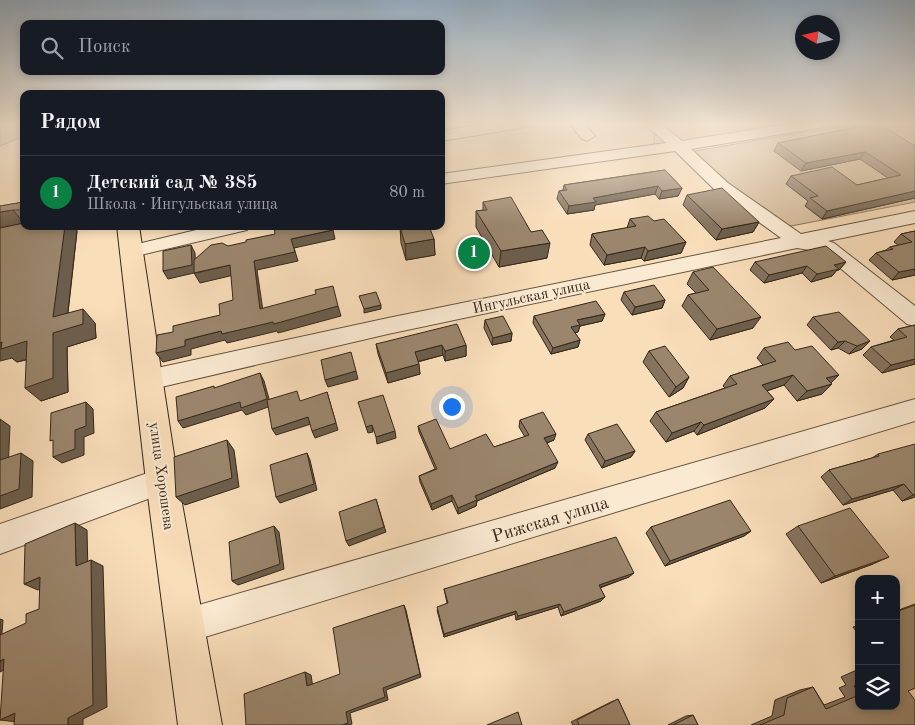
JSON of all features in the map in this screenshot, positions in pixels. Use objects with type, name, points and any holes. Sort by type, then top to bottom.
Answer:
[{"type":"main road","name":"улица Хорошева","points":[[130,239],[162,481],[200,725]]},
{"type":"street","points":[[445,177],[598,157]]},
{"type":"street","points":[[690,157],[722,187],[799,242],[827,247],[915,318]]},
{"type":"street","name":"Ингульская улица","points":[[148,376],[157,378],[388,326],[799,242],[915,216]]},
{"type":"street","points":[[130,239],[206,230]]},
{"type":"street","name":"Рижская улица","points":[[185,626],[915,410]]},
{"type":"street","points":[[0,539],[162,481]]},
{"type":"shaded area","points":[[700,157],[915,157],[915,202],[786,227],[721,181]]},
{"type":"building","points":[[797,157],[839,157],[806,163]]},
{"type":"building","points":[[873,157],[915,157],[915,191],[827,211],[810,198],[818,196],[791,176],[832,167],[857,185],[901,175]]},
{"type":"building","points":[[665,170],[682,188],[662,191],[658,186],[593,198],[596,202],[569,206],[559,191],[567,190],[564,185]]},
{"type":"building","points":[[722,188],[759,222],[722,229],[687,195]]},
{"type":"building","points":[[511,197],[531,232],[542,230],[550,243],[501,251],[476,211],[487,210],[483,202]]},
{"type":"building","points":[[20,203],[20,210],[0,212],[0,206]]},
{"type":"building","points":[[648,216],[654,221],[664,219],[686,242],[648,251],[645,247],[607,255],[592,234],[636,226],[630,219]]},
{"type":"building","points":[[20,224],[20,230],[64,230],[53,317],[83,309],[83,324],[53,333],[53,378],[25,388],[27,341],[1,349],[2,342],[0,343],[0,228]]},
{"type":"building","points":[[274,230],[333,230],[291,239],[295,252],[254,261],[260,309],[316,294],[315,290],[333,286],[338,306],[274,324],[273,322],[222,334],[221,331],[185,340],[185,346],[156,353],[157,335],[173,332],[173,326],[220,315],[219,304],[233,300],[230,265],[194,273],[194,260],[211,245],[222,243],[228,246],[275,234]]},
{"type":"building","points":[[401,230],[431,230],[434,239],[405,244]]},
{"type":"building","points":[[915,231],[915,269],[899,272],[876,253],[893,249],[890,247],[912,242],[901,234]]},
{"type":"building","points":[[191,245],[192,265],[163,271],[163,251]]},
{"type":"building","points":[[826,246],[846,262],[834,265],[839,269],[817,274],[807,266],[769,275],[755,262]]},
{"type":"building","points":[[713,267],[761,317],[717,329],[688,295],[709,290],[693,272]]},
{"type":"building","points":[[654,285],[665,300],[635,307],[624,292]]},
{"type":"building","points":[[376,292],[381,305],[364,309],[359,296]]},
{"type":"building","points":[[596,301],[605,314],[577,320],[580,325],[571,327],[580,340],[553,348],[534,316]]},
{"type":"building","points":[[839,312],[870,341],[857,346],[845,341],[838,342],[813,317]]},
{"type":"building","points":[[503,316],[512,333],[493,338],[485,320]]},
{"type":"building","points":[[457,324],[466,345],[445,351],[442,345],[415,352],[419,364],[386,373],[376,344]]},
{"type":"building","points":[[915,325],[915,359],[891,365],[871,347],[907,337],[898,329]]},
{"type":"building","points":[[788,342],[795,350],[812,346],[839,375],[826,378],[832,384],[807,391],[793,375],[762,385],[774,399],[704,425],[701,422],[672,433],[656,412],[737,384],[730,376],[776,361],[764,348]]},
{"type":"building","points":[[665,346],[689,377],[676,387],[649,351]]},
{"type":"building","points":[[351,352],[356,371],[325,380],[321,360]]},
{"type":"building","points":[[260,373],[267,399],[241,408],[240,402],[178,421],[176,397],[214,386],[214,388]]},
{"type":"building","points":[[297,391],[300,401],[327,392],[336,423],[312,431],[308,417],[272,429],[267,400]]},
{"type":"building","points":[[383,395],[395,431],[376,437],[372,425],[366,427],[358,402]]},
{"type":"building","points":[[86,402],[86,426],[75,430],[75,449],[53,457],[53,440],[50,441],[51,413]]},
{"type":"building","points":[[543,412],[556,434],[544,438],[558,462],[475,496],[477,500],[458,508],[452,495],[431,504],[419,476],[437,469],[418,426],[436,419],[450,449],[486,434],[494,447],[529,435],[520,420]]},
{"type":"building","points":[[617,424],[635,451],[605,461],[588,434]]},
{"type":"building","points":[[227,440],[232,478],[176,497],[174,457]]},
{"type":"building","points":[[915,444],[915,494],[913,495],[904,484],[852,499],[829,470],[879,456],[878,454]]},
{"type":"building","points":[[21,453],[19,489],[0,496],[0,460]]},
{"type":"building","points":[[307,453],[314,484],[276,497],[270,465]]},
{"type":"building","points":[[376,499],[384,527],[346,541],[339,512]]},
{"type":"building","points":[[730,500],[751,531],[670,561],[651,527]]},
{"type":"building","points":[[850,508],[889,557],[835,576],[798,526]]},
{"type":"building","points":[[75,523],[76,566],[91,560],[93,705],[68,718],[68,725],[14,725],[15,713],[0,720],[4,659],[0,661],[0,635],[26,623],[26,614],[39,609],[40,577],[24,584],[25,544]]},
{"type":"building","points":[[274,526],[280,564],[232,581],[229,542]]},
{"type":"building","points":[[616,537],[634,573],[599,585],[605,597],[564,612],[560,604],[518,616],[516,611],[444,634],[437,607],[448,603],[444,589]]},
{"type":"building","points":[[404,605],[420,674],[383,688],[385,697],[346,712],[348,723],[342,725],[246,725],[244,694],[305,672],[307,686],[340,674],[333,628]]},
{"type":"building","points":[[915,605],[915,688],[908,691],[915,700],[915,725],[760,725],[784,715],[787,698],[813,687],[826,709],[855,697],[855,710],[900,710],[900,611]]},
{"type":"building","points":[[618,699],[630,725],[579,725],[577,720]]},
{"type":"building","points":[[518,712],[522,725],[487,725]]},
{"type":"building","points":[[693,715],[698,725],[673,725]]},
{"type":"place","name":"Детский сад № 385","points":[[474,253]]}]
